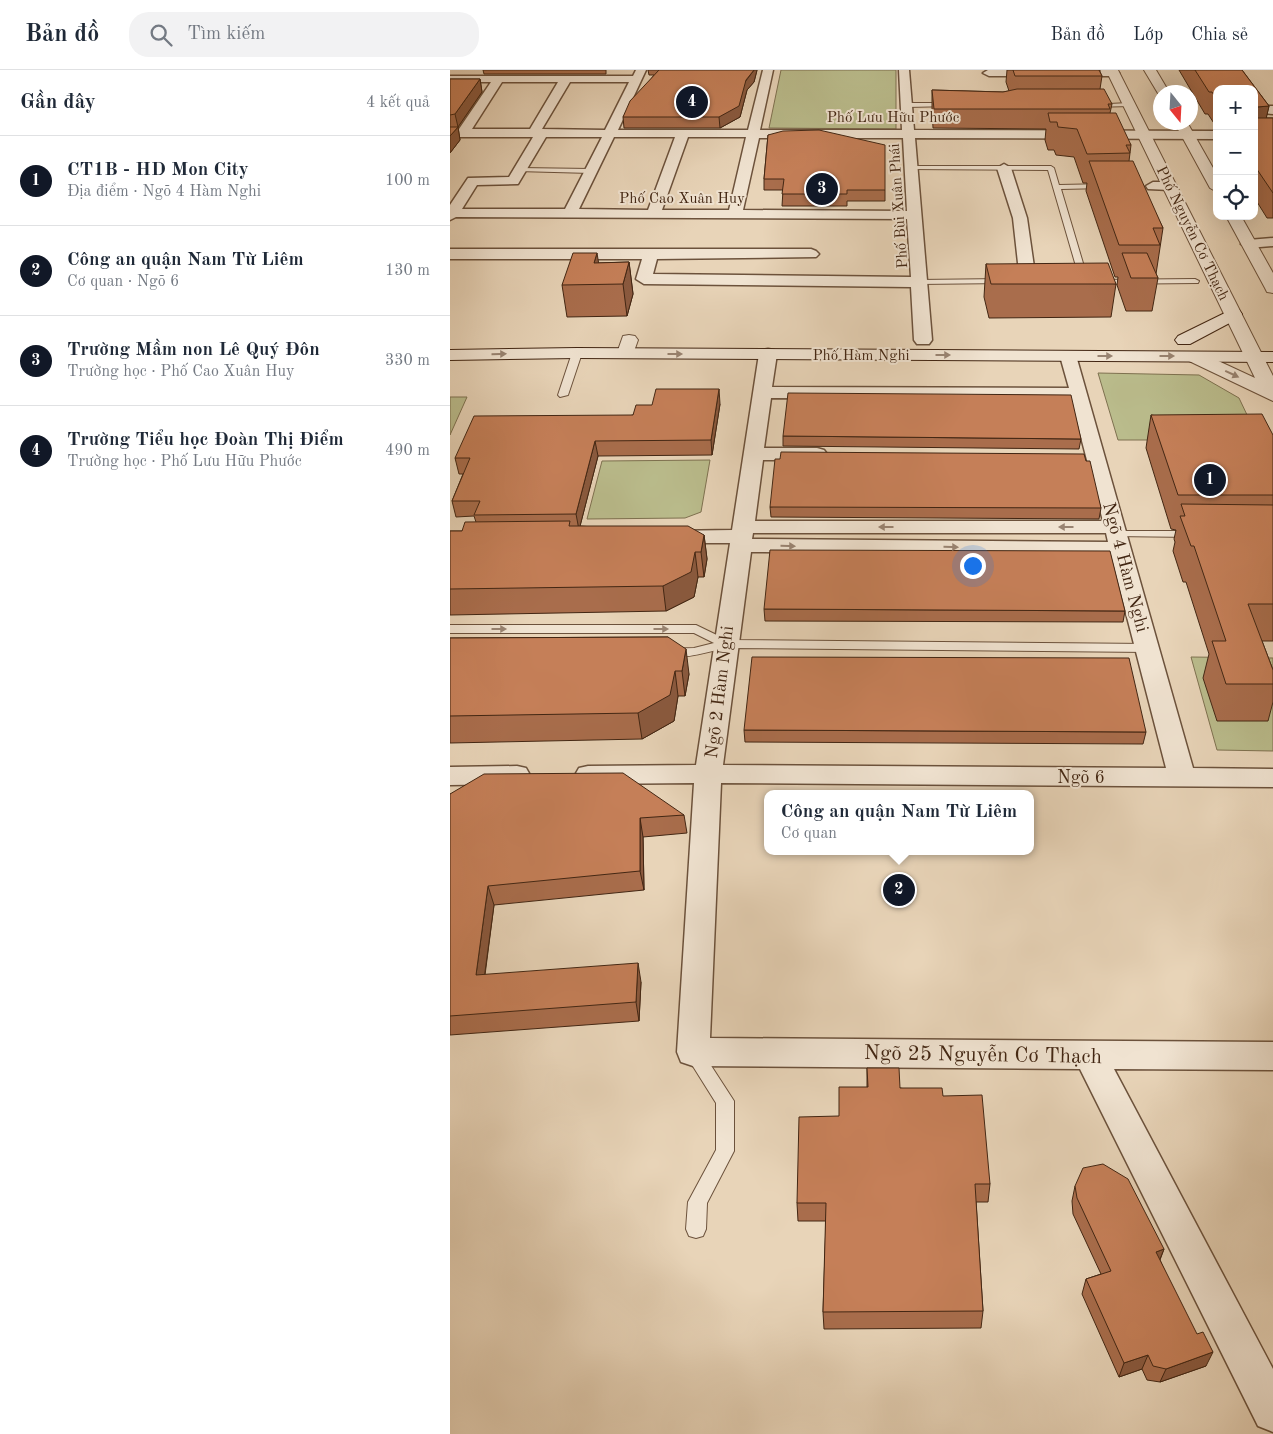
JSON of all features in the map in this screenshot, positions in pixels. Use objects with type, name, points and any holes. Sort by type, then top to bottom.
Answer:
[{"type":"main road","points":[[1150,70],[1159,85]]},
{"type":"main road","name":"Phố Nguyễn Cơ Thạch","points":[[1113,72],[1144,134],[1156,186],[1233,314],[1272,394]]},
{"type":"main road","points":[[1184,130],[1213,181]]},
{"type":"main road","points":[[1235,220],[1273,288]]},
{"type":"main road","points":[[1233,314],[1189,348],[1272,394]]},
{"type":"main road","name":"Phố Hàm Nghi","points":[[450,356],[577,353],[628,347],[923,340],[1249,349],[1273,357]]},
{"type":"main road","name":"Phố Hàm Nghi","points":[[450,341],[768,354],[1070,356],[1189,348]]},
{"type":"main road","name":"Phố Hàm Nghi","points":[[1249,349],[1273,341]]},
{"type":"street","points":[[735,214],[768,70]]},
{"type":"street","name":"Phố Bùi Xuân Phái","points":[[904,70],[923,340]]},
{"type":"street","points":[[990,75],[1036,71],[1113,72]]},
{"type":"street","points":[[450,79],[566,79],[639,75],[570,214]]},
{"type":"street","points":[[456,133],[499,79]]},
{"type":"street","points":[[451,214],[474,181],[513,181],[566,79]]},
{"type":"street","points":[[1258,107],[1273,110]]},
{"type":"street","name":"Phố Lưu Hữu Phước","points":[[456,133],[1144,134],[1170,130]]},
{"type":"street","name":"Phố Lưu Hữu Phước","points":[[1193,130],[1213,134]]},
{"type":"street","points":[[654,214],[683,133]]},
{"type":"street","points":[[1004,168],[1020,218],[1028,281]]},
{"type":"street","name":"Phố Cao Xuân Huy","points":[[451,214],[914,215]]},
{"type":"street","points":[[808,280],[815,215]]},
{"type":"street","points":[[1248,244],[1273,242]]},
{"type":"street","points":[[450,254],[811,254]]},
{"type":"street","points":[[651,254],[644,280],[919,282]]},
{"type":"street","name":"Ngõ 2 Hàm Nghi","points":[[569,775],[708,774],[752,454],[768,354]]},
{"type":"street","name":"Ngõ 4 Hàm Nghi","points":[[1070,356],[1079,394],[1086,457],[1118,537],[1182,778]]},
{"type":"street","points":[[761,392],[1079,394]]},
{"type":"street","points":[[752,454],[840,454]]},
{"type":"street","points":[[653,537],[1118,537]]},
{"type":"street","points":[[693,1052],[708,774]]},
{"type":"street","name":"Ngõ 6","points":[[708,774],[1273,778]]},
{"type":"street","points":[[450,776],[539,775]]},
{"type":"street","name":"Ngõ 25 Nguyễn Cơ Thạch","points":[[693,1052],[1273,1056]]},
{"type":"street","points":[[1090,1055],[1273,1411]]},
{"type":"lane","points":[[907,105],[963,105]]},
{"type":"lane","points":[[1085,105],[1129,105]]},
{"type":"lane","points":[[911,168],[1051,168],[1085,282]]},
{"type":"lane","points":[[520,170],[591,171]]},
{"type":"lane","points":[[1056,187],[1114,186]]},
{"type":"lane","points":[[919,282],[1008,281]]},
{"type":"lane","points":[[1075,282],[1194,282]]},
{"type":"lane","points":[[563,395],[577,353]]},
{"type":"lane","points":[[1118,537],[1205,534]]},
{"type":"lane","points":[[450,629],[696,629],[725,644]]},
{"type":"lane","points":[[654,652],[694,652],[725,644],[1148,648]]},
{"type":"lane","points":[[693,1052],[725,1101],[726,1152],[698,1202],[696,1229]]},
{"type":"green space","points":[[781,70],[896,70],[896,129],[769,128]]},
{"type":"green space","points":[[1098,373],[1199,375],[1239,398],[1259,440],[1118,440]]},
{"type":"green space","points":[[450,397],[467,397],[450,435]]},
{"type":"green space","points":[[710,460],[701,512],[685,518],[587,519],[602,461]]},
{"type":"green space","points":[[1191,657],[1273,658],[1273,751],[1217,750]]},
{"type":"building","points":[[659,70],[754,70],[746,80],[739,106],[719,117],[623,117],[630,101]]},
{"type":"building","points":[[1013,70],[1099,70],[1102,76],[1015,76]]},
{"type":"building","points":[[1195,70],[1242,70],[1253,85],[1213,85],[1213,94],[1209,92]]},
{"type":"building","points":[[450,79],[480,79],[455,114],[450,115]]},
{"type":"building","points":[[1017,89],[1104,89],[1112,104],[1108,104],[1110,109],[934,109],[932,90],[1003,92]]},
{"type":"building","points":[[1258,91],[1269,106],[1258,107]]},
{"type":"building","points":[[1048,113],[1116,113],[1131,145],[1126,145],[1130,153],[1087,154],[1077,129],[1058,127],[1057,122],[1050,122]]},
{"type":"building","points":[[1258,118],[1273,118],[1273,193],[1258,171]]},
{"type":"building","points":[[450,127],[458,127],[450,136]]},
{"type":"building","points":[[819,130],[885,145],[885,190],[847,190],[847,194],[782,194],[784,179],[764,179],[768,135],[783,131]]},
{"type":"building","points":[[1089,161],[1133,161],[1163,228],[1153,228],[1160,245],[1119,245]]},
{"type":"building","points":[[573,253],[597,253],[594,263],[629,262],[623,284],[562,285]]},
{"type":"building","points":[[1122,253],[1147,253],[1158,278],[1131,278]]},
{"type":"building","points":[[1108,263],[1116,284],[991,284],[986,264]]},
{"type":"building","points":[[656,389],[719,389],[711,440],[595,441],[576,514],[474,515],[480,501],[452,501],[470,458],[455,458],[474,416],[633,415],[636,405],[652,405]]},
{"type":"building","points":[[788,393],[1071,395],[1081,439],[783,436]]},
{"type":"building","points":[[1262,414],[1273,435],[1273,495],[1178,495],[1151,415]]},
{"type":"building","points":[[781,452],[1084,454],[1086,461],[1090,461],[1101,508],[770,507],[775,459],[780,459]]},
{"type":"building","points":[[1181,504],[1273,505],[1273,604],[1248,604],[1273,670],[1273,684],[1226,684],[1212,641],[1226,641],[1194,546],[1191,546],[1180,516],[1185,516]]},
{"type":"building","points":[[570,521],[569,526],[688,526],[704,535],[701,552],[695,552],[691,572],[663,586],[450,589],[450,531],[462,531],[465,522]]},
{"type":"building","points":[[770,550],[1110,551],[1125,611],[764,609]]},
{"type":"building","points":[[668,637],[686,649],[682,671],[675,671],[670,695],[638,713],[450,716],[450,638]]},
{"type":"building","points":[[752,657],[1129,658],[1146,732],[744,730]]},
{"type":"building","points":[[623,773],[684,815],[640,818],[640,871],[488,886],[476,975],[638,963],[636,1002],[450,1016],[450,794],[484,774]]},
{"type":"building","points":[[867,1068],[899,1068],[900,1088],[942,1088],[943,1096],[982,1095],[990,1184],[975,1184],[983,1311],[823,1312],[826,1203],[797,1203],[799,1117],[839,1116],[839,1087],[868,1087]]},
{"type":"building","points":[[1103,1164],[1128,1179],[1164,1249],[1156,1252],[1197,1334],[1203,1332],[1213,1352],[1166,1369],[1153,1366],[1148,1355],[1124,1363],[1086,1279],[1111,1271],[1077,1198],[1075,1186],[1083,1168]]},
{"type":"place","name":"Trường Tiểu học Đoàn Thị Điểm","points":[[692,102]]},
{"type":"place","name":"Trường Mầm non Lê Quý Đôn","points":[[822,189]]},
{"type":"place","name":"CT1B - HD Mon City","points":[[1210,480]]},
{"type":"place","name":"Công an quận Nam Từ Liêm","points":[[899,890]]}]
